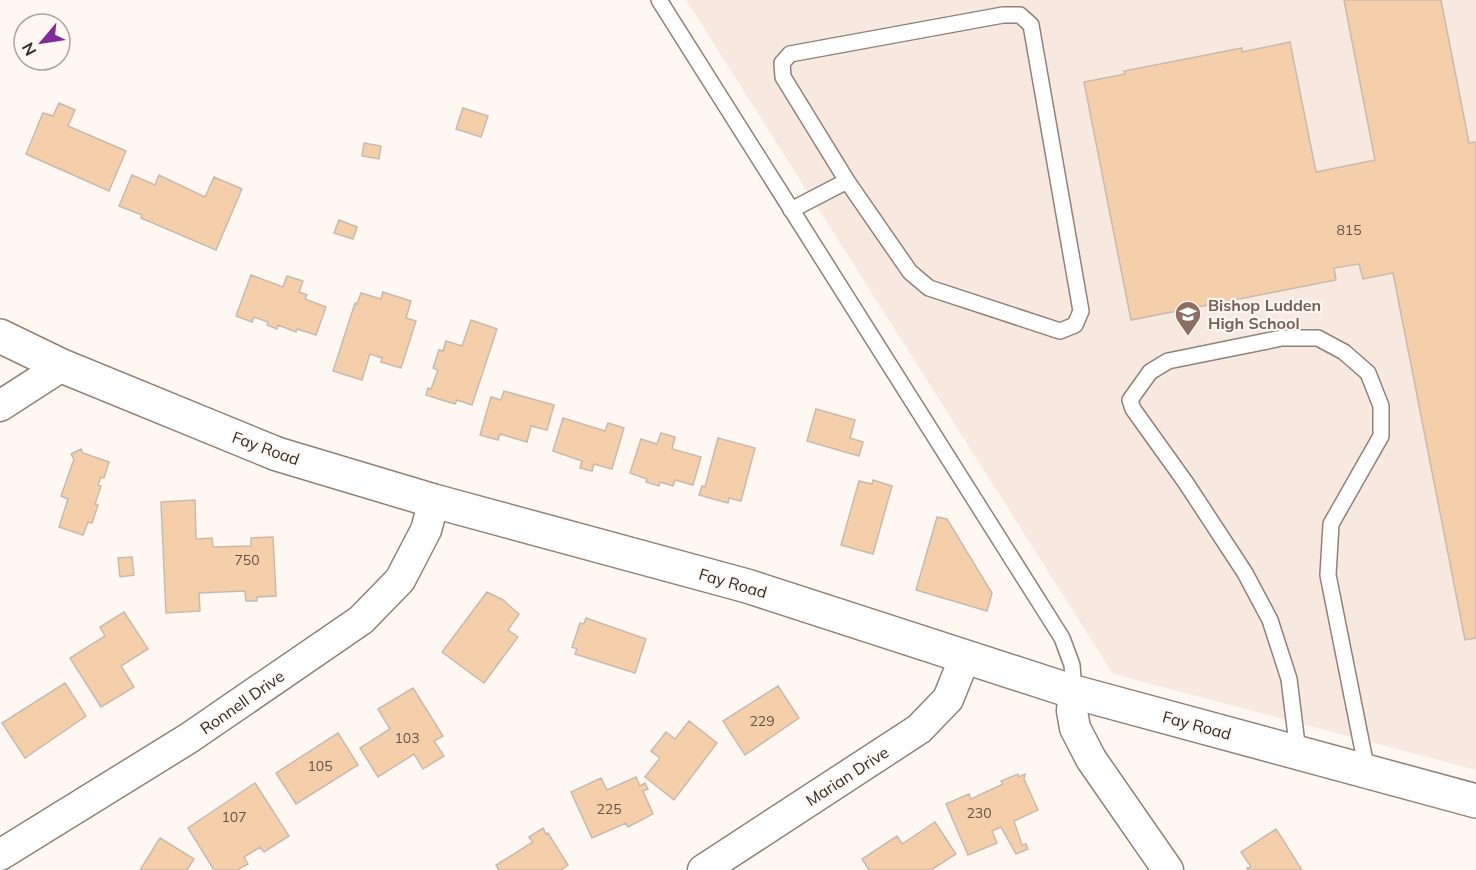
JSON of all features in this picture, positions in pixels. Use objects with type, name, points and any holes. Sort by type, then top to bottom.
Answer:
[{"type":"street","name":"Fay Road","points":[[0,336],[62,366],[277,454],[434,501],[747,586],[1074,692],[1476,801]]},
{"type":"street","points":[[0,406],[62,366]]},
{"type":"street","name":"Ronnell Drive","points":[[0,855],[189,738],[361,620],[400,580],[426,530],[434,501]]},
{"type":"street","name":"Marian Drive","points":[[704,870],[919,729],[948,699],[965,657]]},
{"type":"street","points":[[1074,692],[1072,711],[1076,728],[1091,759],[1168,870]]},
{"type":"lane","points":[[658,0],[1062,638],[1072,665],[1074,692]]},
{"type":"lane","points":[[1002,15],[1020,15],[1031,25],[1082,311],[1075,325],[1060,331],[929,288],[910,272],[847,181],[783,77],[782,63],[790,54],[1002,15]]},
{"type":"lane","points":[[791,210],[847,181]]},
{"type":"lane","points":[[1298,752],[1289,679],[1270,620],[1245,573],[1186,483],[1133,409],[1130,400],[1150,372],[1168,361],[1282,338],[1318,338],[1344,352],[1368,373],[1382,406],[1381,436],[1331,524],[1328,575],[1366,771]]},
{"type":"shaded area","name":"Bishop Ludden High School","points":[[686,0],[1476,0],[1476,770],[1113,674]]},
{"type":"building","points":[[1344,0],[1441,0],[1469,143],[1476,142],[1476,638],[1465,640],[1393,273],[1363,279],[1359,264],[1334,268],[1336,280],[1131,320],[1084,82],[1125,74],[1124,71],[1242,48],[1242,52],[1290,42],[1316,172],[1375,160]]},
{"type":"building","points":[[59,103],[75,110],[68,126],[126,151],[109,191],[26,154],[43,113],[53,116]]},
{"type":"building","points":[[463,108],[488,116],[481,137],[456,129]]},
{"type":"building","points":[[364,143],[381,146],[379,159],[362,156]]},
{"type":"building","points":[[132,175],[155,185],[159,175],[205,197],[214,177],[242,189],[216,250],[141,218],[142,215],[119,206]]},
{"type":"building","points":[[339,220],[357,227],[353,239],[334,233]]},
{"type":"building","points":[[251,275],[283,287],[287,276],[303,281],[299,292],[307,295],[305,299],[326,307],[316,335],[297,329],[296,332],[278,325],[277,329],[267,325],[268,322],[254,317],[252,322],[236,316]]},
{"type":"building","points":[[383,292],[411,301],[406,318],[416,321],[401,368],[381,362],[382,358],[370,354],[362,380],[333,371],[355,303],[357,304],[361,293],[381,299]]},
{"type":"building","points":[[471,320],[497,329],[472,405],[457,400],[455,404],[426,395],[428,388],[431,389],[438,370],[433,368],[439,350],[443,351],[446,341],[462,346]]},
{"type":"building","points":[[504,391],[554,405],[547,430],[531,426],[527,442],[500,434],[498,440],[480,435],[491,397],[501,400]]},
{"type":"building","points":[[816,409],[855,420],[850,438],[863,442],[859,456],[807,441]]},
{"type":"building","points":[[563,418],[605,431],[608,423],[624,428],[612,469],[594,464],[592,471],[580,468],[582,461],[553,451]]},
{"type":"building","points":[[661,433],[675,437],[672,449],[701,457],[693,485],[675,480],[673,486],[660,482],[659,486],[630,473],[641,439],[657,444]]},
{"type":"building","points":[[718,438],[755,448],[741,501],[729,498],[728,503],[699,495],[702,486],[705,487]]},
{"type":"building","points":[[81,449],[83,453],[109,462],[104,478],[101,477],[98,485],[101,486],[95,504],[98,505],[92,523],[88,522],[83,535],[59,527],[68,499],[61,496],[74,459],[71,454]]},
{"type":"building","points":[[873,480],[892,486],[873,554],[841,545],[859,481],[872,484]]},
{"type":"building","points":[[195,500],[196,539],[212,538],[213,547],[251,546],[251,538],[273,537],[276,596],[257,597],[257,601],[246,601],[245,591],[199,593],[200,611],[166,613],[161,502]]},
{"type":"building","points":[[937,517],[947,519],[992,593],[987,611],[916,590]]},
{"type":"building","points":[[132,557],[134,575],[120,577],[118,558]]},
{"type":"building","points":[[487,592],[503,600],[519,614],[508,630],[518,637],[484,683],[442,652]]},
{"type":"building","points":[[124,612],[148,649],[121,666],[134,687],[101,707],[70,658],[105,636],[100,627]]},
{"type":"building","points":[[586,618],[646,639],[635,673],[575,654],[577,649],[572,647],[580,623],[584,624]]},
{"type":"building","points":[[65,683],[86,716],[25,758],[2,723]]},
{"type":"building","points":[[778,686],[799,718],[745,755],[723,721]]},
{"type":"building","points":[[413,688],[443,736],[434,741],[444,756],[423,769],[414,754],[378,777],[360,748],[390,729],[378,709]]},
{"type":"building","points":[[689,721],[717,743],[674,800],[645,777],[660,758],[651,751],[666,732],[675,739]]},
{"type":"building","points":[[338,733],[358,765],[296,804],[276,773]]},
{"type":"building","points":[[1018,774],[1019,777],[1025,774],[1024,779],[1038,810],[1014,821],[1022,845],[1026,844],[1028,849],[1016,854],[1001,827],[992,831],[997,843],[968,855],[946,804],[969,794],[971,799],[1003,784],[1001,781]]},
{"type":"building","points":[[636,777],[640,786],[645,783],[648,789],[643,791],[653,814],[628,827],[626,823],[592,838],[571,792],[601,778],[607,790]]},
{"type":"building","points":[[255,783],[289,836],[264,852],[260,847],[244,857],[248,864],[237,870],[214,870],[188,828]]},
{"type":"building","points":[[935,822],[956,854],[931,870],[869,870],[862,859],[897,836],[902,844]]},
{"type":"building","points":[[543,828],[568,865],[561,870],[499,870],[496,865],[533,842],[529,837]]},
{"type":"building","points":[[1276,829],[1302,870],[1248,870],[1247,868],[1251,867],[1241,852]]},
{"type":"building","points":[[160,838],[194,859],[187,870],[140,870]]},
{"type":"place","name":"Bishop Ludden High School","points":[[1188,337]]}]
